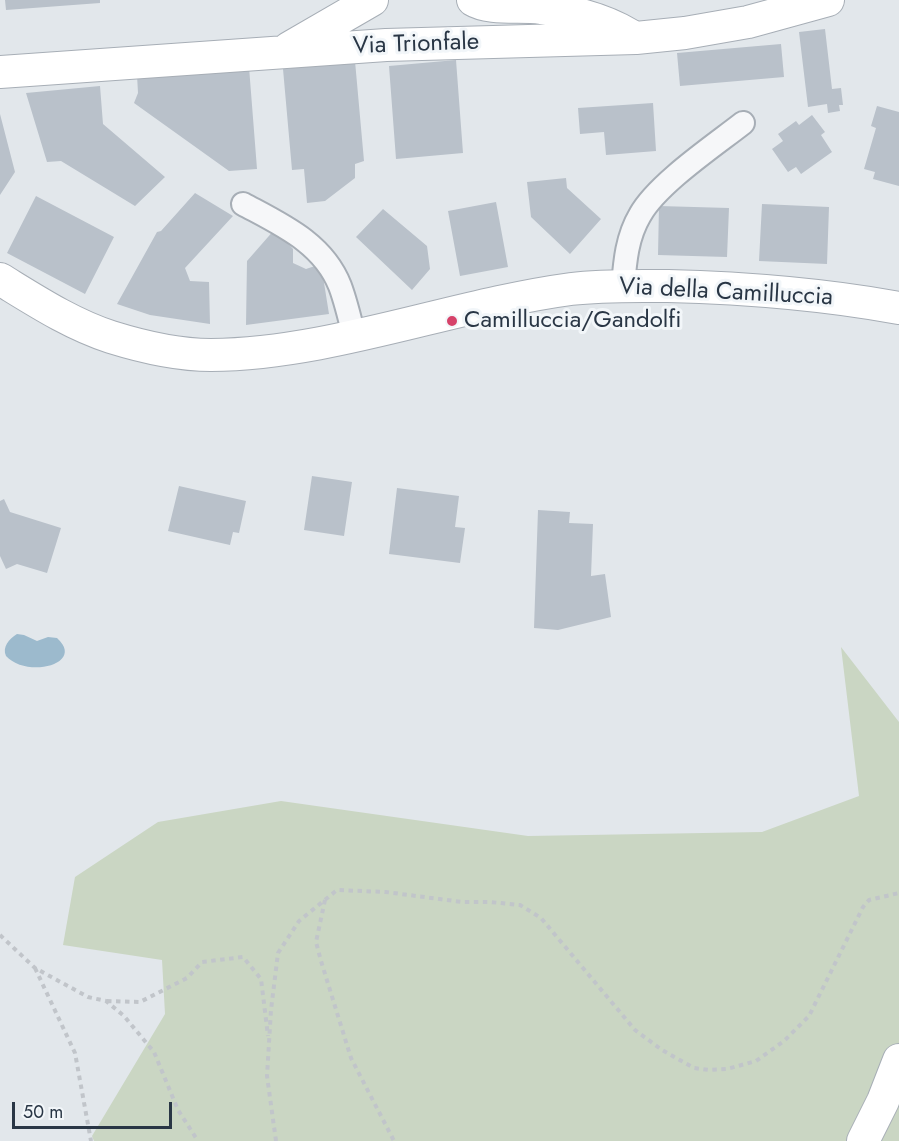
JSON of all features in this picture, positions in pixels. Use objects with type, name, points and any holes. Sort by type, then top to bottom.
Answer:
[{"type":"main road","points":[[283,51],[372,0]]},
{"type":"main road","points":[[473,0],[483,5],[539,7],[581,15],[611,25],[636,38]]},
{"type":"main road","name":"Via Trionfale","points":[[0,72],[386,45],[636,38],[685,33],[736,24],[828,0]]},
{"type":"main road","name":"Via della Camilluccia","points":[[0,279],[63,316],[100,333],[132,343],[186,354],[211,355],[251,353],[354,336],[516,298],[573,289],[623,286],[757,290],[899,308]]},
{"type":"main road","points":[[863,1141],[880,1108],[899,1060]]},
{"type":"street","points":[[623,286],[630,239],[645,207],[673,179],[743,123]]},
{"type":"street","points":[[243,204],[306,240],[324,259],[339,284],[354,336]]},
{"type":"path","points":[[276,1141],[267,1076],[278,953],[299,921],[337,890],[386,892],[462,902],[520,905],[542,918],[635,1030],[662,1050],[694,1068],[709,1070],[727,1069],[756,1061],[784,1041],[809,1016],[863,907],[869,900],[899,893]]},
{"type":"path","points":[[325,899],[316,942],[321,961],[351,1058],[394,1141]]},
{"type":"path","points":[[0,935],[35,968],[88,997],[106,1001],[140,1002],[187,978],[202,962],[243,957],[261,979],[269,1046]]},
{"type":"path","points":[[35,968],[75,1053],[91,1141]]},
{"type":"path","points":[[106,1001],[124,1016],[154,1052],[178,1110],[198,1141]]},
{"type":"green space","points":[[841,647],[899,722],[899,1141],[94,1141],[92,1136],[165,1014],[162,960],[63,945],[75,877],[158,822],[281,801],[528,836],[762,832],[859,796]]},
{"type":"water","points":[[17,634],[37,641],[48,637],[57,638],[64,647],[64,655],[59,661],[39,667],[27,667],[15,663],[6,656],[5,649],[9,641]]},
{"type":"building","points":[[5,0],[100,0],[100,3],[6,10]]},
{"type":"building","points":[[825,29],[832,89],[841,88],[843,105],[839,105],[840,111],[828,113],[827,104],[808,107],[799,32]]},
{"type":"building","points":[[781,44],[784,77],[680,86],[677,53]]},
{"type":"building","points":[[456,60],[463,153],[396,159],[389,66]]},
{"type":"building","points":[[355,61],[364,161],[355,164],[355,178],[325,201],[307,203],[304,169],[292,170],[283,69]]},
{"type":"building","points":[[249,67],[257,169],[229,171],[134,103],[138,93],[137,75]]},
{"type":"building","points":[[100,86],[103,124],[165,177],[135,206],[61,161],[47,162],[26,93]]},
{"type":"building","points":[[653,103],[656,151],[606,155],[604,132],[580,134],[578,108]]},
{"type":"building","points":[[877,106],[899,112],[899,186],[873,179],[875,172],[864,169],[876,128],[871,126]]},
{"type":"building","points":[[0,114],[15,172],[0,195]]},
{"type":"building","points":[[812,115],[825,132],[821,135],[832,152],[801,174],[796,167],[788,172],[772,149],[783,141],[778,134],[796,121],[799,125]]},
{"type":"building","points":[[566,178],[567,188],[601,219],[570,254],[531,217],[527,182]]},
{"type":"building","points":[[195,193],[233,216],[185,268],[190,281],[209,282],[210,324],[150,315],[117,304],[157,232],[161,231]]},
{"type":"building","points":[[36,196],[114,237],[85,294],[7,253]]},
{"type":"building","points":[[496,202],[508,267],[460,276],[448,211]]},
{"type":"building","points":[[762,204],[829,207],[827,264],[759,261]]},
{"type":"building","points":[[659,206],[729,208],[727,257],[658,255]]},
{"type":"building","points":[[383,209],[427,246],[430,269],[412,290],[356,237]]},
{"type":"building","points":[[275,229],[293,249],[293,263],[306,269],[321,264],[329,314],[246,325],[247,261]]},
{"type":"building","points":[[312,476],[352,482],[344,536],[304,530]]},
{"type":"building","points":[[179,486],[246,501],[239,533],[233,532],[230,545],[168,531]]},
{"type":"building","points":[[397,488],[459,496],[455,527],[465,528],[460,563],[389,554]]},
{"type":"building","points":[[4,499],[10,512],[61,528],[47,573],[17,564],[6,569],[0,556],[0,501]]},
{"type":"building","points":[[538,510],[570,512],[569,523],[593,524],[591,576],[605,574],[611,617],[558,630],[534,628]]},
{"type":"place","name":"Camilluccia/Gandolfi","points":[[452,321]]}]
